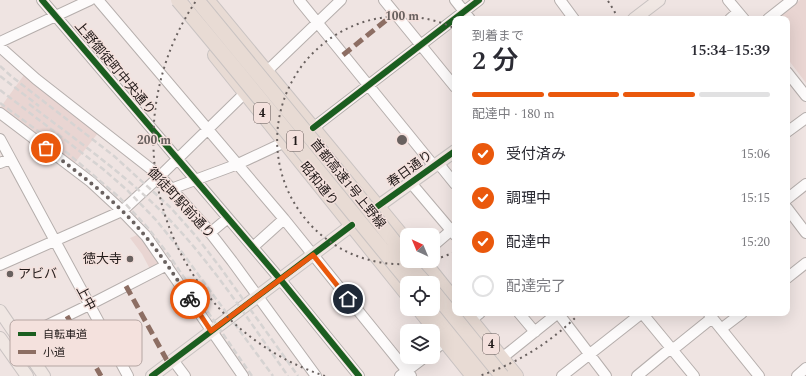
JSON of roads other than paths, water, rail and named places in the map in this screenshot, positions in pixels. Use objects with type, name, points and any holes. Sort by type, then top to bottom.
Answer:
[{"type":"highway","name":"昭和通り","points":[[172,0],[400,285]]},
{"type":"highway","name":"首都高速1号上野線","points":[[178,0],[404,276]]},
{"type":"highway","points":[[189,0],[260,89],[302,150]]},
{"type":"highway","name":"首都高速1号上野線","points":[[197,0],[400,249]]},
{"type":"highway","points":[[207,0],[236,35],[264,78],[274,102],[338,182],[420,276]]},
{"type":"highway","name":"4","points":[[264,78],[313,128],[400,233]]},
{"type":"highway","points":[[429,268],[452,296]]},
{"type":"highway","points":[[440,300],[452,314]]},
{"type":"highway","points":[[425,316],[473,376]]},
{"type":"highway","points":[[438,316],[487,376]]},
{"type":"highway","points":[[453,316],[502,376]]},
{"type":"highway","name":"4","points":[[473,316],[516,376]]},
{"type":"main road","points":[[638,16],[654,1]]},
{"type":"main road","name":"春日通り","points":[[152,376],[280,279],[309,251],[352,225],[452,153]]},
{"type":"main road","points":[[0,311],[10,326]]},
{"type":"main road","points":[[1,340],[10,352]]},
{"type":"main road","points":[[20,366],[27,376]]},
{"type":"main road","points":[[37,366],[44,376]]},
{"type":"street","name":"上野御徒町中央通り","points":[[42,0],[253,247],[360,376]]},
{"type":"street","points":[[0,42],[90,0]]},
{"type":"street","points":[[98,0],[284,219],[406,374],[417,364]]},
{"type":"street","points":[[299,0],[368,85],[436,165],[452,181]]},
{"type":"street","points":[[264,78],[342,0]]},
{"type":"street","points":[[384,0],[452,84]]},
{"type":"street","points":[[455,0],[467,15],[478,0]]},
{"type":"street","points":[[561,0],[572,16]]},
{"type":"street","points":[[728,0],[741,16]]},
{"type":"street","points":[[771,16],[790,0]]},
{"type":"street","points":[[313,128],[421,44],[452,24]]},
{"type":"street","name":"御徒町駅前通り","points":[[0,47],[36,79],[160,176],[210,233],[316,376]]},
{"type":"street","points":[[790,76],[806,96]]},
{"type":"street","points":[[0,265],[122,211],[245,93]]},
{"type":"street","points":[[0,113],[91,182],[146,236],[243,376]]},
{"type":"street","points":[[790,130],[806,118]]},
{"type":"street","name":"上中","points":[[0,139],[97,320]]},
{"type":"street","points":[[171,189],[238,164],[285,142]]},
{"type":"street","points":[[0,163],[10,159]]},
{"type":"street","points":[[411,183],[452,229]]},
{"type":"street","points":[[790,197],[806,184]]},
{"type":"street","points":[[790,212],[806,233]]},
{"type":"street","points":[[210,233],[228,218]]},
{"type":"street","points":[[253,247],[284,219]]},
{"type":"street","points":[[440,241],[452,232]]},
{"type":"street","points":[[790,276],[806,263]]},
{"type":"street","points":[[58,320],[167,265]]},
{"type":"street","points":[[522,316],[535,332]]},
{"type":"street","points":[[502,358],[554,316]]},
{"type":"street","points":[[560,316],[606,376]]},
{"type":"street","points":[[562,376],[638,316]]},
{"type":"street","points":[[644,316],[694,376]]},
{"type":"street","points":[[637,376],[671,348],[676,347],[710,316],[759,376]]},
{"type":"street","points":[[721,329],[738,316]]},
{"type":"street","points":[[440,345],[445,341]]},
{"type":"street","points":[[173,360],[185,376]]},
{"type":"street","name":"上中","points":[[123,366],[128,376]]},
{"type":"street","points":[[797,376],[806,368]]},
{"type":"railway","points":[[0,66],[114,156],[170,207],[195,235],[220,267],[298,376]]},
{"type":"railway","points":[[0,76],[39,106]]},
{"type":"railway","points":[[0,90],[103,169],[127,190],[156,220],[178,247],[273,376]]},
{"type":"railway","points":[[0,103],[65,151],[120,198],[148,228],[168,254],[252,376]]},
{"type":"railway","points":[[29,104],[115,170],[163,213],[181,232],[213,271],[288,376]]},
{"type":"place","name":"徳大寺","points":[[130,259]]},
{"type":"place","name":"アビバ","points":[[10,274]]}]
